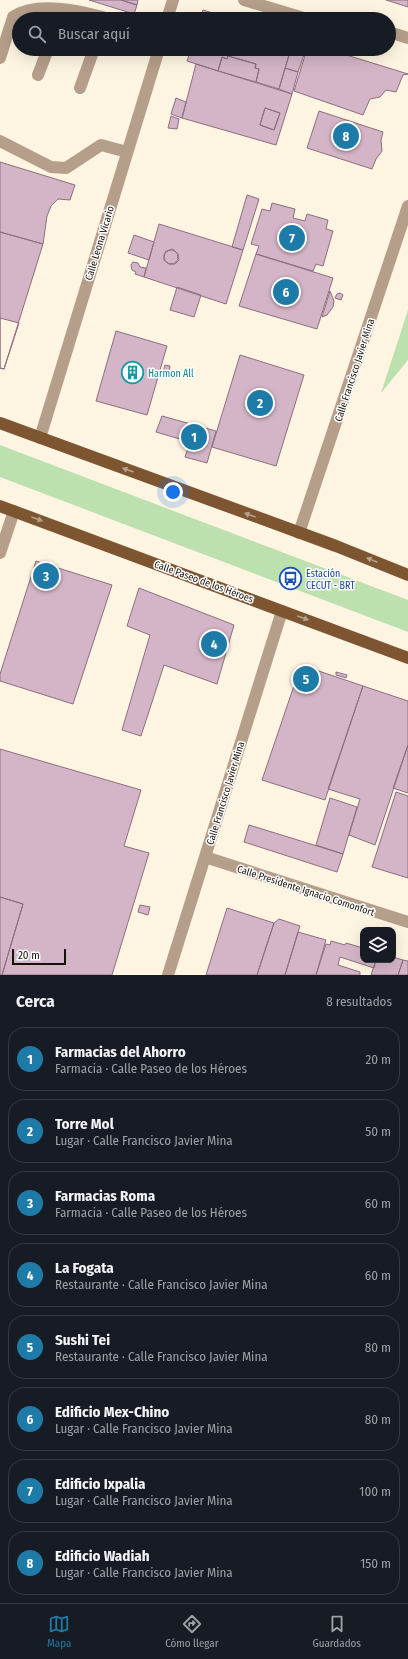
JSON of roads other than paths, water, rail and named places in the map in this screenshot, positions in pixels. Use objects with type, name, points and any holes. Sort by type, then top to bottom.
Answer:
[{"type":"main road","points":[[0,423],[299,533],[408,575]]},
{"type":"main road","name":"Calle Paseo de los Héroes","points":[[0,506],[408,658]]},
{"type":"street","points":[[169,12],[173,0]]},
{"type":"street","points":[[244,0],[284,12]]},
{"type":"street","points":[[21,12],[28,8],[45,7],[57,12]]},
{"type":"street","points":[[0,58],[12,20]]},
{"type":"street","points":[[396,34],[408,38]]},
{"type":"street","points":[[38,76],[45,56]]},
{"type":"street","points":[[80,88],[91,56]]},
{"type":"street","name":"Calle Leona Vicario","points":[[40,438],[156,56]]},
{"type":"street","points":[[0,141],[51,167],[66,168],[101,145],[127,152]]},
{"type":"street","name":"Calle Francisco Javier Mina","points":[[299,533],[408,206]]},
{"type":"street","points":[[0,553],[14,511]]},
{"type":"street","name":"Calle Francisco Javier Mina","points":[[168,975],[282,611]]},
{"type":"street","name":"Calle Presidente Ignacio Comonfort","points":[[205,857],[408,922]]},
{"type":"place","name":"Edificio Wadiah","points":[[346,136]]},
{"type":"place","name":"Edificio Ixpalia","points":[[292,238]]},
{"type":"place","name":"Edificio Mex-Chino","points":[[286,292]]},
{"type":"place","name":"Harmon All","points":[[132,373]]},
{"type":"place","name":"Torre Mol","points":[[260,403]]},
{"type":"place","name":"Farmacias del Ahorro","points":[[194,437]]},
{"type":"place","name":"Farmacias Roma","points":[[46,576]]},
{"type":"place","name":"Estación CECUT - BRT","points":[[291,579]]},
{"type":"place","name":"La Fogata","points":[[214,644]]},
{"type":"place","name":"Sushi Tei","points":[[306,679]]}]
